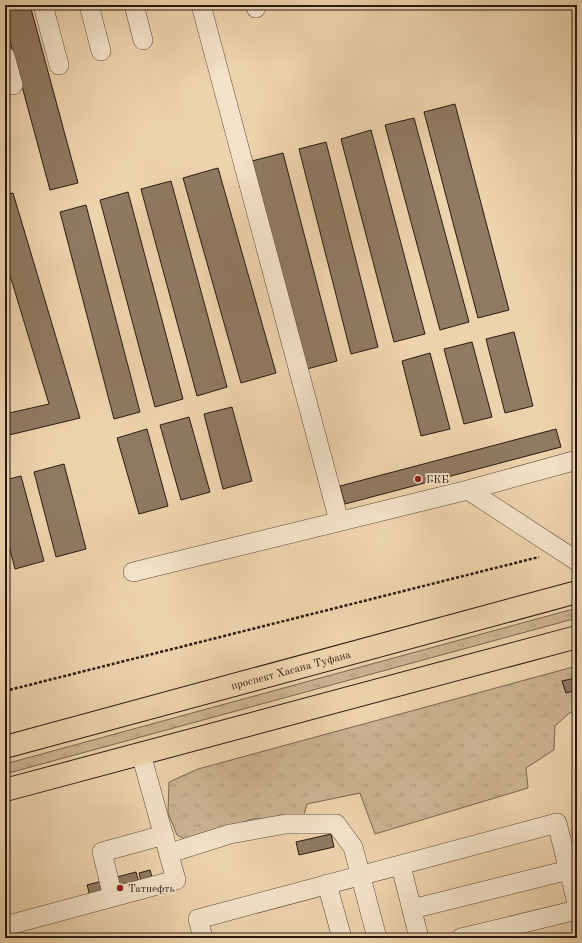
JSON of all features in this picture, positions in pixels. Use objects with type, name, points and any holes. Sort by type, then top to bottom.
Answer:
[{"type":"main road","name":"проспект Хасана Туфана","points":[[5,747],[577,592]]},
{"type":"main road","points":[[5,790],[577,637]]},
{"type":"street","points":[[44,5],[59,66]]},
{"type":"street","points":[[89,5],[102,51]]},
{"type":"street","points":[[134,5],[144,40]]},
{"type":"street","points":[[201,5],[339,521]]},
{"type":"street","points":[[5,56],[13,85]]},
{"type":"street","points":[[134,572],[468,490],[577,460]]},
{"type":"street","points":[[468,490],[571,556]]},
{"type":"street","points":[[5,926],[176,880],[141,754]]},
{"type":"street","points":[[113,897],[102,852],[167,844],[286,824],[336,824],[353,847],[377,938]]},
{"type":"street","points":[[203,938],[198,919],[557,824],[577,903]]},
{"type":"street","points":[[400,866],[419,938]]},
{"type":"street","points":[[412,909],[569,870]]},
{"type":"street","points":[[327,884],[342,938]]},
{"type":"street","points":[[461,938],[577,910]]},
{"type":"path","points":[[5,691],[571,556]]},
{"type":"green space","points":[[577,608],[577,618],[5,774],[5,764]]},
{"type":"green space","points":[[573,667],[577,670],[577,709],[568,714],[555,726],[554,750],[526,768],[528,788],[375,834],[360,793],[307,804],[303,818],[252,819],[190,842],[177,835],[168,813],[169,782],[198,769]]},
{"type":"building","points":[[5,5],[30,5],[78,183],[50,190],[5,23]]},
{"type":"building","points":[[455,104],[509,310],[478,318],[424,112]]},
{"type":"building","points":[[414,118],[469,322],[440,330],[385,125]]},
{"type":"building","points":[[371,130],[425,334],[394,342],[341,139]]},
{"type":"building","points":[[326,142],[378,347],[351,354],[299,149]]},
{"type":"building","points":[[283,153],[337,361],[307,369],[252,161]]},
{"type":"building","points":[[218,168],[276,373],[241,383],[183,178]]},
{"type":"building","points":[[171,181],[227,387],[197,396],[141,189]]},
{"type":"building","points":[[128,192],[183,399],[155,407],[100,200]]},
{"type":"building","points":[[13,193],[80,418],[5,436],[5,414],[49,404],[5,259],[5,195]]},
{"type":"building","points":[[86,205],[140,412],[114,419],[60,212]]},
{"type":"building","points":[[514,332],[533,406],[505,413],[486,339]]},
{"type":"building","points":[[472,342],[492,417],[464,424],[444,349]]},
{"type":"building","points":[[430,353],[450,429],[421,436],[402,361]]},
{"type":"building","points":[[232,407],[252,481],[223,489],[204,414]]},
{"type":"building","points":[[189,417],[210,492],[181,500],[160,425]]},
{"type":"building","points":[[147,429],[168,506],[139,514],[117,438]]},
{"type":"building","points":[[556,429],[561,447],[345,504],[340,486]]},
{"type":"building","points":[[64,464],[86,549],[56,557],[34,472]]},
{"type":"building","points":[[21,476],[44,561],[15,569],[5,531],[5,480]]},
{"type":"building","points":[[575,678],[577,690],[566,693],[562,681]]},
{"type":"building","points":[[331,834],[334,847],[299,855],[296,842]]},
{"type":"building","points":[[150,870],[156,890],[144,893],[139,873]]},
{"type":"building","points":[[136,872],[143,897],[94,910],[87,885]]},
{"type":"place","name":"ГКБ","points":[[418,479]]},
{"type":"place","name":"Татнефть","points":[[120,888]]}]
